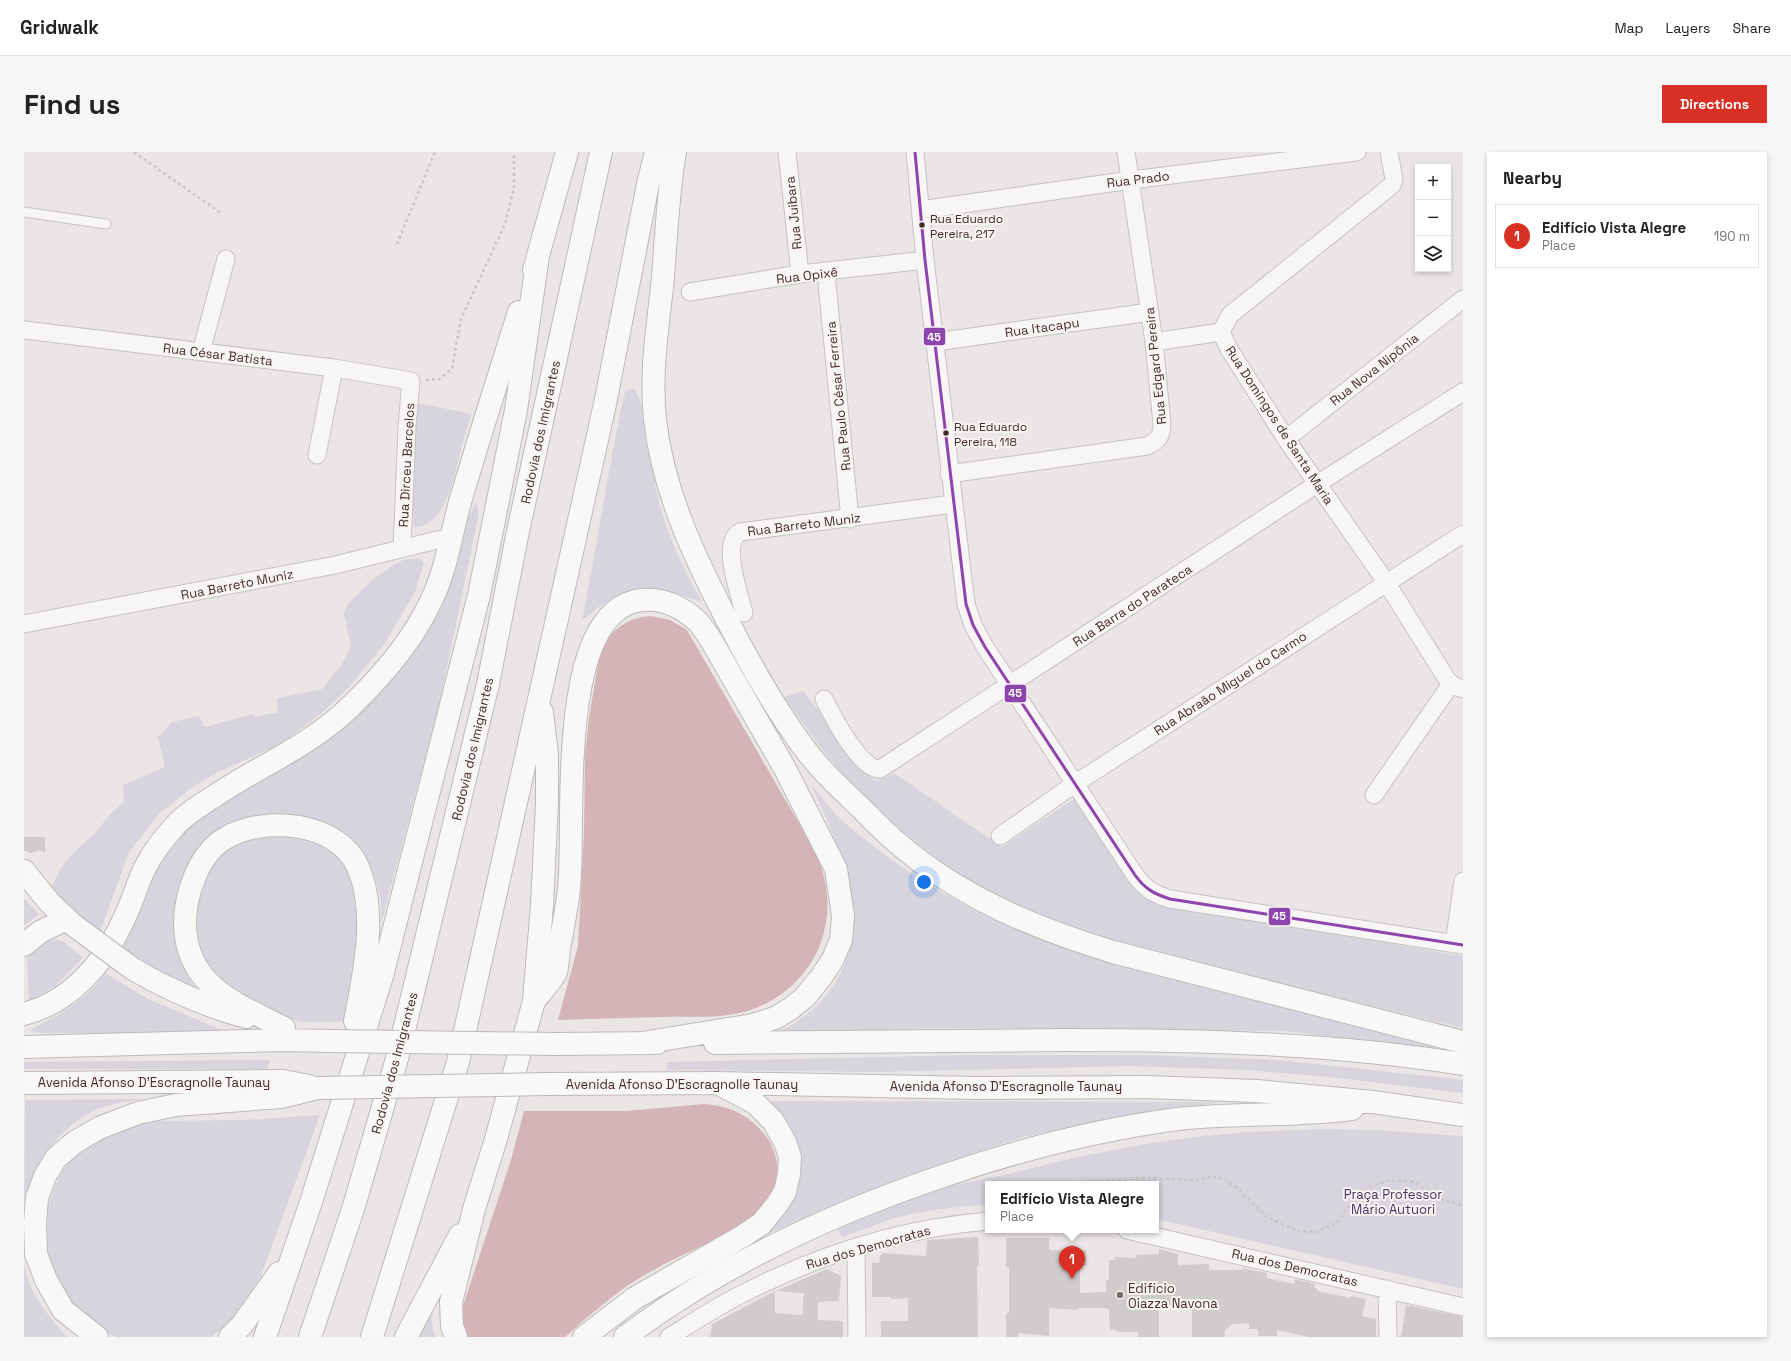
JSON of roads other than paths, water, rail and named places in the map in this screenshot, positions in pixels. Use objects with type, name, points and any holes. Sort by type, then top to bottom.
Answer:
[{"type":"highway","points":[[24,1014],[58,1001],[76,987],[93,969],[111,945],[119,930],[148,862],[175,825],[192,810],[248,773],[289,752],[321,731],[352,706],[404,645],[431,602],[439,581],[450,538],[496,386],[538,256],[567,152]]},
{"type":"highway","name":"Rodovia dos Imigrantes","points":[[310,1337],[354,1206],[398,1055],[488,684],[517,536],[601,152]]},
{"type":"highway","points":[[372,1337],[458,1062],[605,404],[648,184],[656,152]]},
{"type":"highway","points":[[675,152],[656,333],[652,387],[656,423],[666,476],[678,515],[703,572],[741,647],[771,700],[803,747],[827,776],[901,846],[966,892],[1020,919],[1062,936],[1114,952],[1463,1042]]},
{"type":"highway","points":[[265,1337],[311,1202],[382,976],[479,595],[516,410],[538,256]]},
{"type":"highway","points":[[534,1001],[556,972],[569,888],[574,720],[580,685],[591,645],[601,626],[616,609],[632,601],[652,599],[674,605],[695,619],[711,640],[784,767],[836,868],[843,916],[841,940],[833,959],[822,976],[805,997],[790,1009],[775,1018],[753,1025],[642,1043]]},
{"type":"highway","points":[[456,1337],[452,1326],[451,1302],[474,1209],[496,1139],[534,1001],[542,905],[547,782],[547,755],[540,695]]},
{"type":"highway","points":[[287,1033],[238,1004],[209,983],[198,970],[189,952],[184,925],[186,900],[200,865],[210,852],[224,839],[239,832],[262,826],[283,824],[307,828],[330,838],[345,849],[358,866],[366,894],[368,926],[364,975],[353,1032],[355,1062]]},
{"type":"highway","points":[[24,871],[49,902],[69,922],[133,969],[168,989],[192,1000],[287,1033],[332,1041],[555,1044],[1012,1040],[1222,1042],[1362,1052],[1463,1064]]},
{"type":"highway","points":[[24,945],[40,932],[69,922]]},
{"type":"highway","points":[[24,1047],[287,1033]]},
{"type":"highway","name":"Avenida Afonso D'Escragnolle Taunay","points":[[24,1083],[282,1089],[547,1084],[717,1083],[976,1088],[1146,1087],[1257,1091],[1388,1104],[1463,1115]]},
{"type":"highway","points":[[584,1337],[635,1298],[743,1236],[761,1224],[785,1192],[790,1156],[785,1142],[773,1120],[755,1103],[717,1083]]},
{"type":"highway","points":[[97,1337],[63,1310],[46,1280],[36,1254],[35,1223],[37,1198],[45,1176],[56,1158],[75,1142],[99,1128],[138,1113],[176,1105],[282,1089]]},
{"type":"highway","points":[[625,1337],[644,1323],[713,1279],[778,1244],[847,1212],[902,1190],[992,1159],[1074,1137],[1170,1120],[1214,1115],[1316,1113],[1388,1104]]},
{"type":"highway","points":[[230,1337],[242,1325],[279,1273],[298,1216],[311,1202]]},
{"type":"highway","points":[[406,1337],[474,1209]]},
{"type":"street","name":"Rua Juibara","points":[[787,152],[800,274]]},
{"type":"street","points":[[915,152],[925,260],[949,474],[966,604],[973,625],[1009,685],[1076,783],[1135,875],[1147,890],[1156,895],[1170,899],[1458,945],[1463,881]]},
{"type":"street","name":"Rua Edgard Pereira","points":[[949,474],[1147,446],[1160,438],[1162,424],[1154,342],[1126,152]]},
{"type":"street","name":"Rua Prado","points":[[920,210],[1131,180],[1357,152]]},
{"type":"street","name":"Rua Domingos de Santa Maria","points":[[1389,152],[1394,179],[1392,185],[1230,315],[1221,332],[1229,349],[1286,439],[1457,686]]},
{"type":"street","points":[[201,352],[226,259]]},
{"type":"street","name":"Rua Opixê","points":[[690,292],[800,274],[925,260]]},
{"type":"street","name":"Rua Paulo César Ferreira","points":[[826,272],[850,519]]},
{"type":"street","name":"Rua Nova Nipônia","points":[[1286,439],[1463,299]]},
{"type":"street","name":"Rua Itacapu","points":[[935,342],[1150,312]]},
{"type":"street","name":"Rua César Batista","points":[[24,330],[334,368],[411,381]]},
{"type":"street","points":[[1154,342],[1221,332]]},
{"type":"street","points":[[317,455],[334,368]]},
{"type":"street","name":"Rua Dirceu Barcelos","points":[[402,549],[411,381]]},
{"type":"street","name":"Rua Barra do Parateca","points":[[824,699],[837,725],[864,761],[876,770],[883,768],[1317,484],[1463,392]]},
{"type":"street","name":"Rua Barreto Muniz","points":[[744,613],[731,560],[731,544],[736,534],[746,530],[850,519],[953,504]]},
{"type":"street","name":"Rua Abraão Miguel do Carmo","points":[[1000,836],[1076,783],[1386,582],[1463,534]]},
{"type":"street","name":"Rua Barreto Muniz","points":[[24,624],[335,565],[450,538]]},
{"type":"street","points":[[1374,794],[1457,686]]},
{"type":"street","name":"Rua dos Democratas","points":[[668,1337],[693,1330],[749,1290],[797,1268],[856,1247],[923,1229],[985,1221]]},
{"type":"street","name":"Rua dos Democratas","points":[[1140,1233],[1463,1307]]},
{"type":"street","points":[[856,1247],[856,1337]]},
{"type":"street","points":[[1387,1289],[1388,1337]]},
{"type":"lane","points":[[24,212],[106,224]]},
{"type":"place","name":"Rua Eduardo Pereira, 217","points":[[922,225]]},
{"type":"place","name":"Rua Eduardo Pereira, 118","points":[[946,433]]},
{"type":"place","name":"Edifício Vista Alegre","points":[[1072,1279]]},
{"type":"place","name":"Edifício Oiazza Navona","points":[[1120,1295]]},
{"type":"park label","name":"Praça Professor Mário Autuori","points":[[1393,1202]]}]
